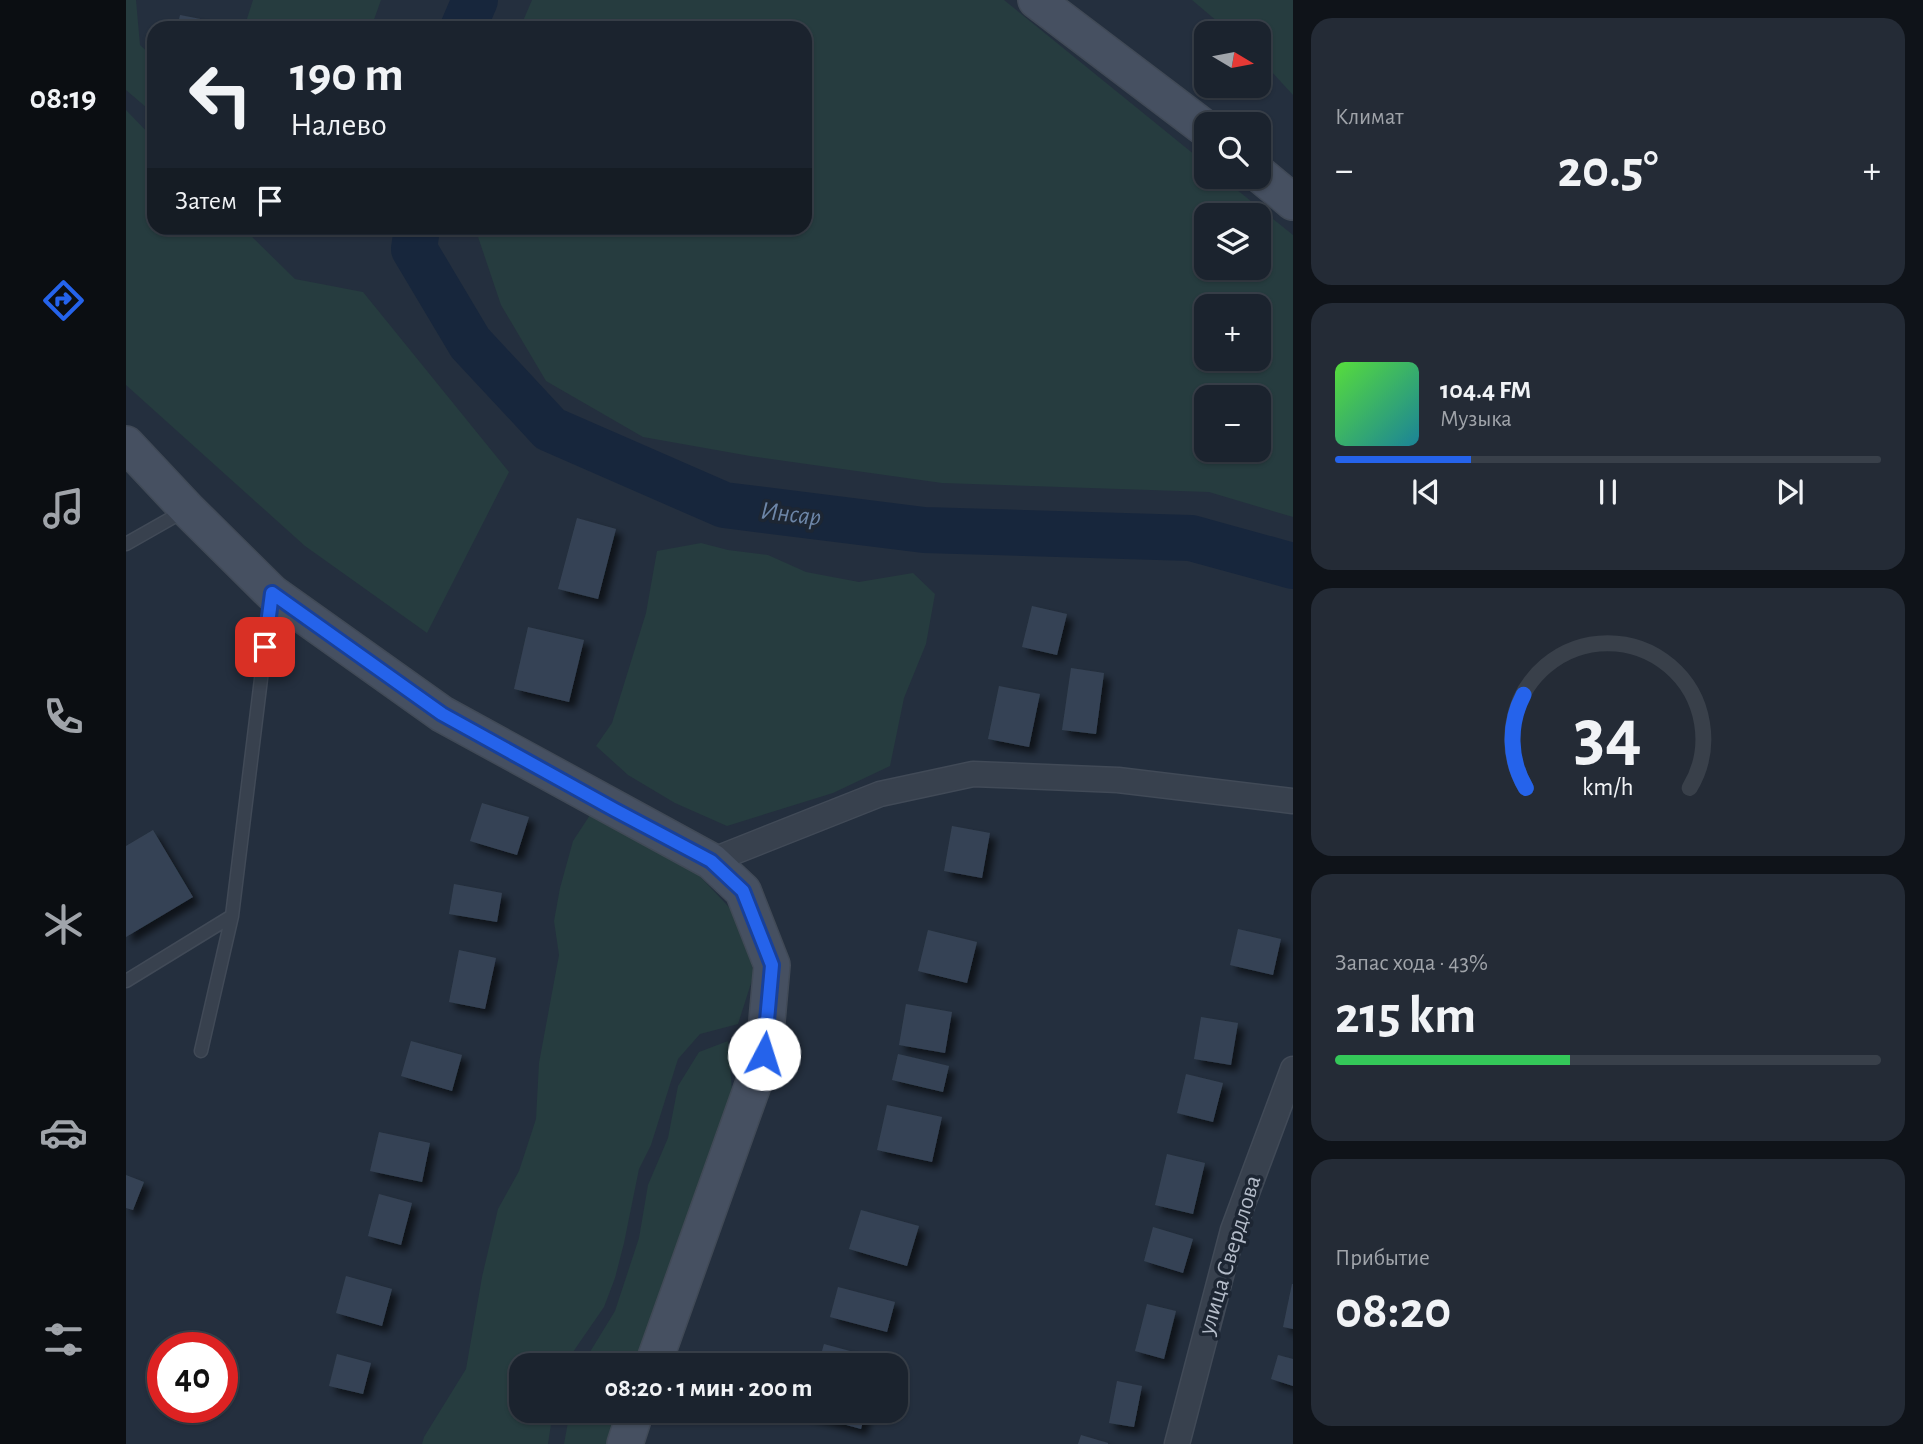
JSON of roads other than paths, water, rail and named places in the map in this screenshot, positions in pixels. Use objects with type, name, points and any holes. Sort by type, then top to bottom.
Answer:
[{"type":"street","points":[[1036,0],[1194,120]]},
{"type":"street","points":[[1271,184],[1293,202]]},
{"type":"street","points":[[126,444],[272,593],[442,714],[711,861],[743,891],[772,965],[764,1054],[657,1353]]},
{"type":"street","points":[[711,861],[880,794],[973,774],[1118,780],[1293,802]]},
{"type":"street","name":"улица Свердлова","points":[[1177,1444],[1233,1230],[1293,1069]]},
{"type":"street","points":[[625,1444],[632,1423]]},
{"type":"lane","points":[[126,544],[187,509]]},
{"type":"lane","points":[[201,1051],[232,916],[272,593]]},
{"type":"lane","points":[[126,981],[232,916]]},
{"type":"waterway","name":"Инсар","points":[[466,21],[475,0]]},
{"type":"waterway","name":"Инсар","points":[[416,235],[414,249],[470,343],[550,429],[724,505],[924,530],[1191,538],[1293,566]]}]
